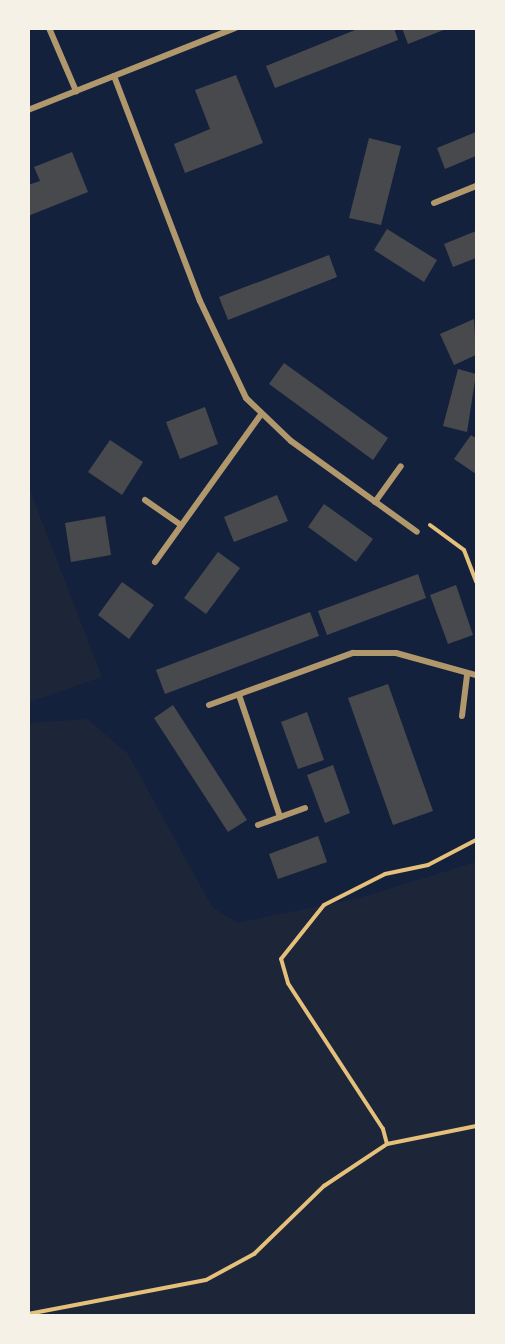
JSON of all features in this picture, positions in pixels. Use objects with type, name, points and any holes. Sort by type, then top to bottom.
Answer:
[{"type":"street","points":[[49,28],[76,91]]},
{"type":"street","points":[[28,110],[235,28]]},
{"type":"street","points":[[114,76],[225,360],[260,416],[417,532]]},
{"type":"street","points":[[434,203],[477,186]]},
{"type":"street","points":[[154,562],[260,416]]},
{"type":"street","points":[[375,502],[401,466]]},
{"type":"street","points":[[145,500],[181,525]]},
{"type":"street","points":[[209,705],[353,653],[396,653],[467,675],[477,675]]},
{"type":"street","points":[[462,716],[467,675]]},
{"type":"street","points":[[239,695],[280,817]]},
{"type":"street","points":[[258,825],[305,808]]},
{"type":"path","points":[[417,532],[425,522],[464,550],[477,582]]},
{"type":"path","points":[[387,1144],[383,1129],[288,983],[281,959],[324,905],[385,874],[428,865],[477,840]]},
{"type":"path","points":[[28,1314],[181,1286],[233,1268],[324,1186],[387,1144],[477,1126]]},
{"type":"shaded area","points":[[29,488],[102,677],[28,702]]},
{"type":"shaded area","points":[[87,719],[128,754],[212,907],[237,923],[359,898],[476,862],[476,1315],[29,1316],[29,723]]},
{"type":"building","points":[[360,28],[394,28],[398,40],[275,88],[266,66]]},
{"type":"building","points":[[402,28],[446,28],[446,29],[408,44]]},
{"type":"building","points":[[236,75],[263,143],[185,173],[174,144],[210,129],[195,90]]},
{"type":"building","points":[[476,132],[476,156],[445,169],[437,148]]},
{"type":"building","points":[[369,138],[401,146],[381,225],[349,218]]},
{"type":"building","points":[[72,152],[88,192],[28,216],[28,185],[40,181],[34,167]]},
{"type":"building","points":[[387,229],[437,260],[424,282],[374,250]]},
{"type":"building","points":[[476,231],[476,258],[453,267],[444,244]]},
{"type":"building","points":[[329,255],[337,277],[228,320],[219,297]]},
{"type":"building","points":[[474,319],[476,355],[454,365],[440,334]]},
{"type":"building","points":[[284,363],[388,438],[373,460],[269,384]]},
{"type":"building","points":[[458,369],[476,374],[467,432],[443,426]]},
{"type":"building","points":[[205,407],[218,444],[180,459],[166,422]]},
{"type":"building","points":[[471,435],[476,438],[476,474],[454,459]]},
{"type":"building","points":[[110,440],[143,462],[122,495],[88,472]]},
{"type":"building","points":[[277,495],[288,521],[234,542],[224,517]]},
{"type":"building","points":[[324,504],[373,539],[356,562],[308,527]]},
{"type":"building","points":[[105,516],[111,555],[71,562],[65,523]]},
{"type":"building","points":[[218,552],[240,568],[206,614],[184,598]]},
{"type":"building","points":[[418,574],[426,598],[327,635],[318,611]]},
{"type":"building","points":[[122,582],[154,605],[129,639],[98,615]]},
{"type":"building","points":[[456,585],[473,635],[448,644],[430,595]]},
{"type":"building","points":[[310,612],[319,636],[165,694],[156,670]]},
{"type":"building","points":[[388,684],[433,811],[393,825],[348,698]]},
{"type":"building","points":[[173,705],[247,820],[228,832],[154,718]]},
{"type":"building","points":[[307,712],[324,760],[298,769],[281,722]]},
{"type":"building","points":[[333,765],[350,813],[325,823],[307,775]]},
{"type":"building","points":[[318,836],[327,862],[278,879],[269,854]]}]
